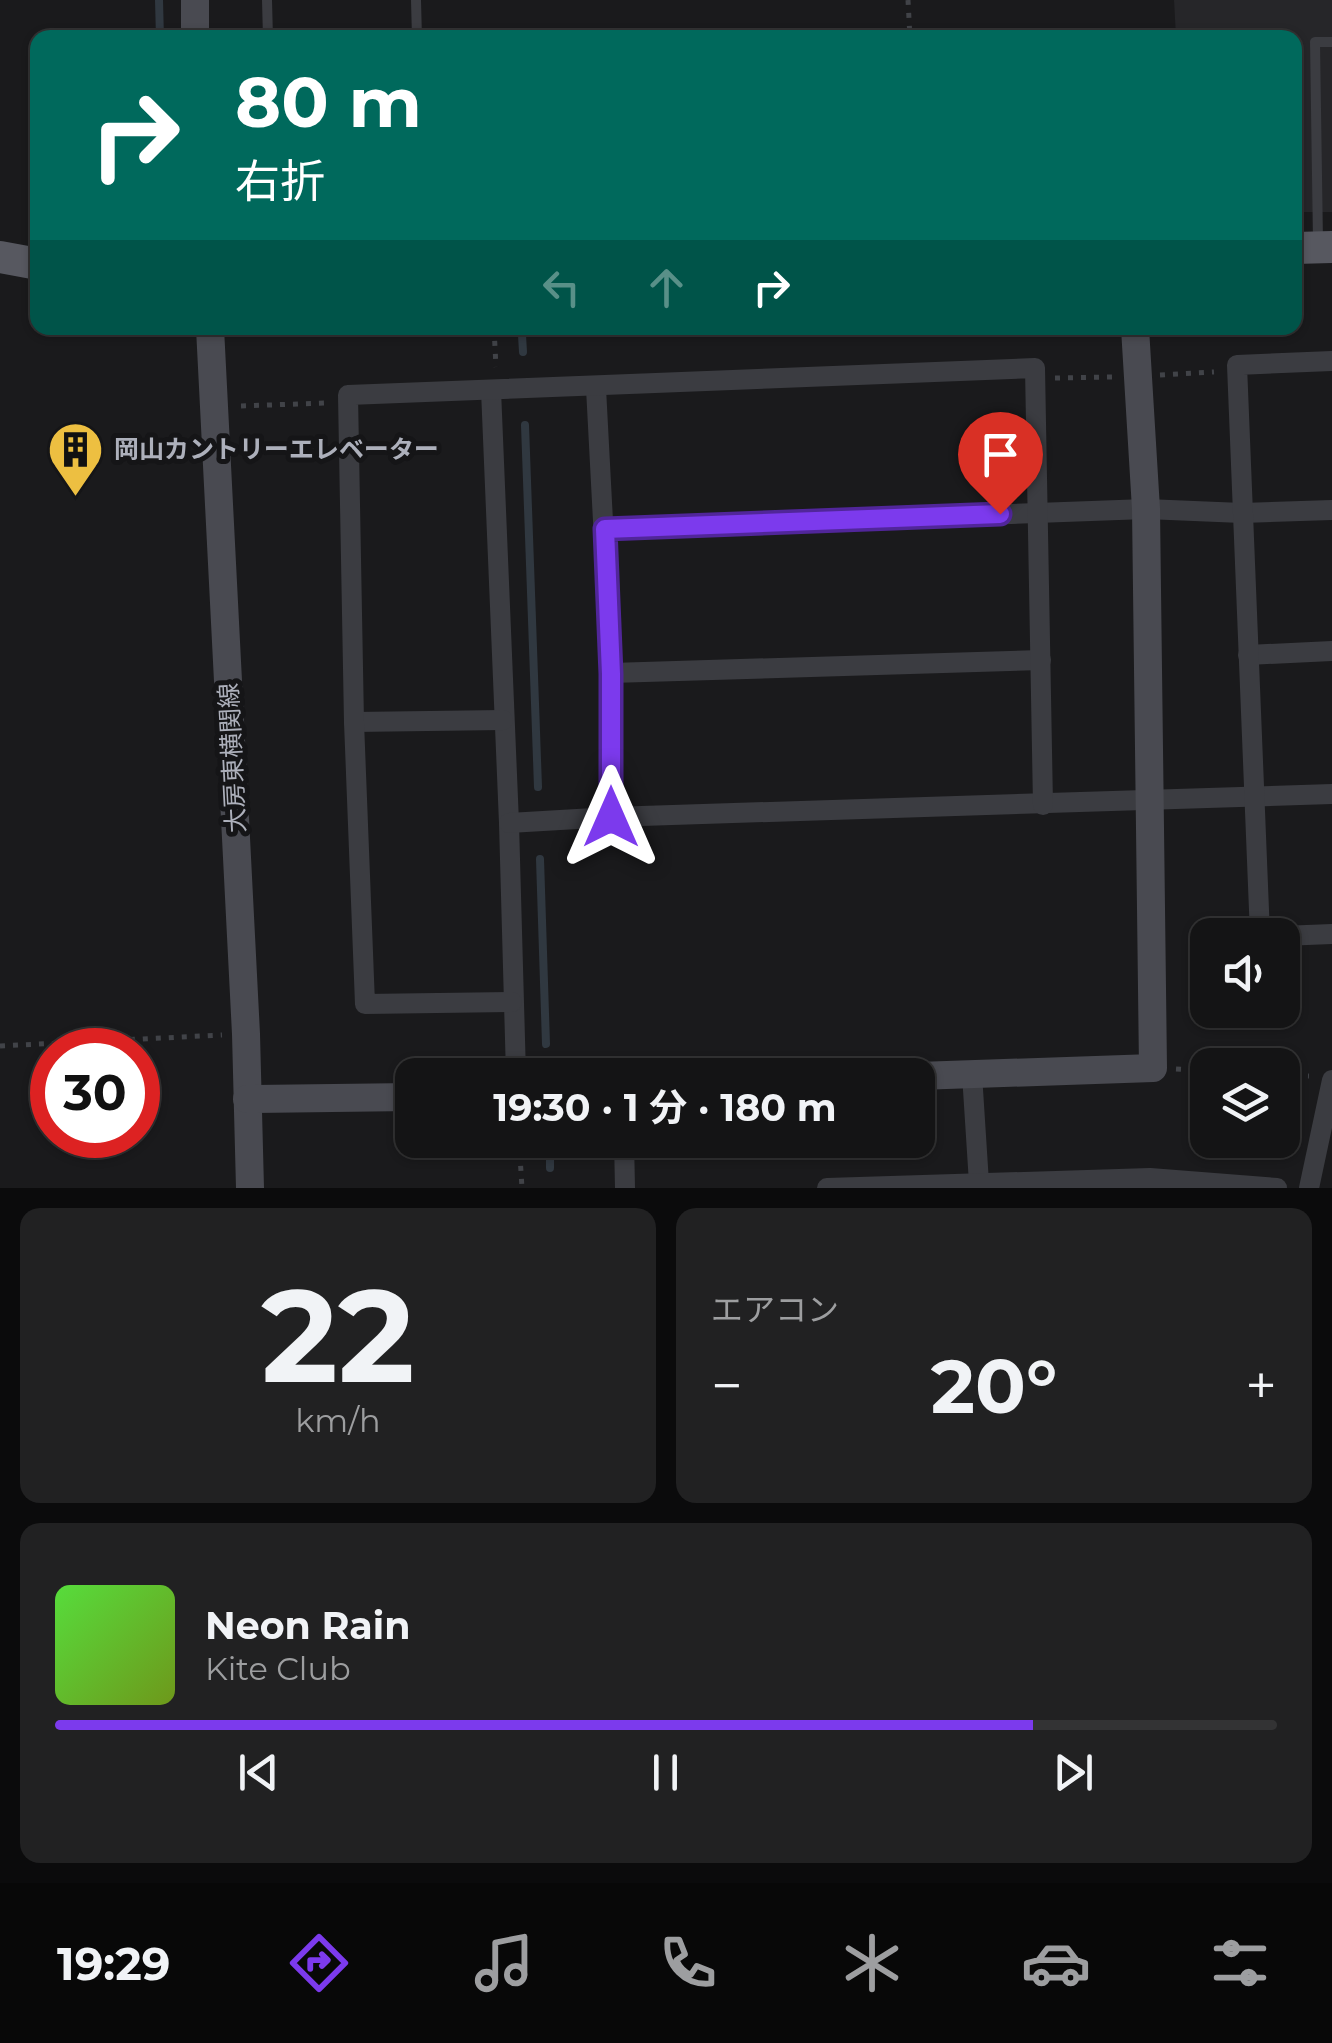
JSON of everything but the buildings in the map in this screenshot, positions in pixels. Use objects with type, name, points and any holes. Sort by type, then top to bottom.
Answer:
[{"type":"main road","points":[[0,257],[30,263]]},
{"type":"street","points":[[195,30],[196,0]]},
{"type":"street","name":"大房東横関線","points":[[210,335],[246,1034],[250,1188]]},
{"type":"street","points":[[935,1075],[1153,1068],[1146,509],[1136,335]]},
{"type":"street","points":[[1259,918],[1237,365],[1332,361]]},
{"type":"street","points":[[512,1002],[364,1004],[348,395],[1036,368],[1043,805]]},
{"type":"street","points":[[596,388],[611,674],[611,817]]},
{"type":"street","points":[[494,390],[515,1058]]},
{"type":"street","points":[[605,529],[1146,509],[1242,513],[1332,510]]},
{"type":"street","points":[[1248,655],[1332,652]]},
{"type":"street","points":[[611,674],[1041,660]]},
{"type":"street","points":[[354,722],[504,720]]},
{"type":"street","points":[[509,823],[1332,794]]},
{"type":"street","points":[[1300,935],[1332,934]]},
{"type":"street","points":[[972,1074],[979,1183]]},
{"type":"street","points":[[1309,1188],[1332,1080]]},
{"type":"street","points":[[247,1099],[395,1097]]},
{"type":"street","points":[[624,1158],[625,1188]]},
{"type":"street","points":[[827,1188],[979,1183],[1277,1188]]},
{"type":"lane","points":[[267,0],[268,30]]},
{"type":"lane","points":[[416,0],[417,30]]},
{"type":"lane","points":[[1315,248],[1315,42],[1332,42]]},
{"type":"path","points":[[908,0],[910,30]]},
{"type":"path","points":[[494,335],[494,390]]},
{"type":"path","points":[[1036,379],[1237,372]]},
{"type":"path","points":[[241,406],[348,402]]},
{"type":"path","points":[[0,1046],[246,1034]]},
{"type":"path","points":[[520,1158],[522,1188]]},
{"type":"shaded area","points":[[1174,0],[1332,0],[1332,212],[1302,212],[1302,30],[1176,30]]},
{"type":"waterway","points":[[159,0],[160,30]]},
{"type":"waterway","points":[[522,335],[523,352]]},
{"type":"waterway","points":[[525,425],[538,787]]},
{"type":"waterway","points":[[540,859],[546,1044]]},
{"type":"waterway","points":[[550,1158],[550,1168]]},
{"type":"place","name":"岡山カントリーエレベーター","points":[[75,498]]},
{"type":"route","points":[[611,817],[605,529],[1000,514]]}]
